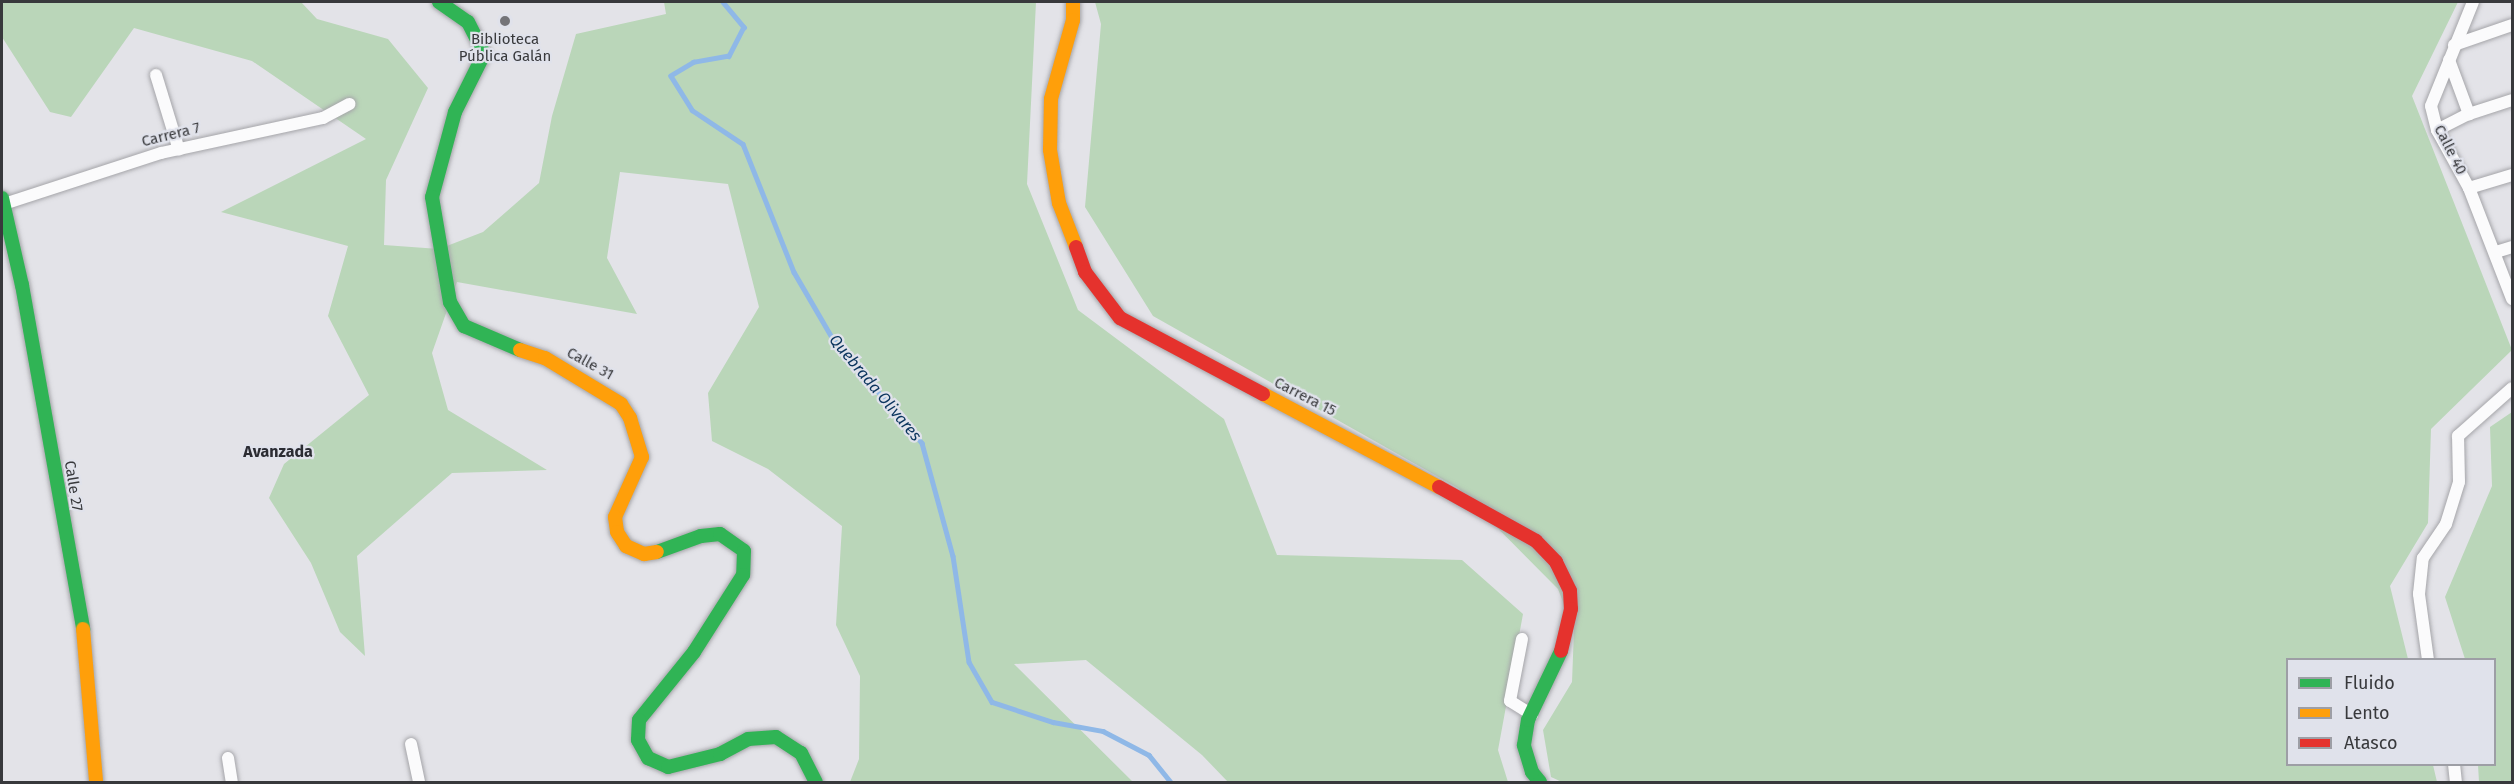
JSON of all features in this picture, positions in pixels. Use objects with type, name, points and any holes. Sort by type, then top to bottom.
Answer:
[{"type":"street","name":"Calle 31","points":[[439,2],[468,22],[479,39],[484,54],[479,70],[455,112],[432,197],[450,302],[458,318],[464,326],[496,343],[545,358],[610,394],[621,404],[630,418],[642,457],[615,517],[617,532],[626,546],[644,554],[654,553],[701,536],[720,534],[744,551],[743,575],[694,652],[639,720],[638,740],[648,758],[668,767],[720,754],[748,739],[776,737],[801,753],[816,783]]},
{"type":"street","name":"Carrera 15","points":[[1074,2],[1073,20],[1051,99],[1050,150],[1059,203],[1085,272],[1120,318],[1371,449],[1536,542],[1556,562],[1570,591],[1571,609],[1567,636],[1532,715],[1524,746],[1532,771],[1540,783]]},
{"type":"street","name":"Calle 40","points":[[2473,2],[2431,106],[2437,130],[2469,188],[2496,252],[2512,298]]},
{"type":"street","points":[[2454,45],[2512,25]]},
{"type":"street","points":[[2449,60],[2469,114]]},
{"type":"street","points":[[156,75],[178,150]]},
{"type":"street","points":[[2437,130],[2469,114],[2512,100]]},
{"type":"street","name":"Carrera 7","points":[[2,202],[178,150],[323,118],[349,104]]},
{"type":"street","points":[[2469,188],[2512,175]]},
{"type":"street","name":"Calle 27","points":[[2,202],[87,650],[94,780]]},
{"type":"street","points":[[2496,252],[2512,247]]},
{"type":"street","points":[[2428,658],[2419,594],[2423,558],[2446,524],[2459,482],[2458,436],[2512,388]]},
{"type":"street","points":[[1522,639],[1510,701],[1532,715]]},
{"type":"street","points":[[411,744],[419,783]]},
{"type":"street","points":[[228,758],[232,783]]},
{"type":"street","points":[[2454,766],[2456,783]]},
{"type":"green space","points":[[2,2],[301,2],[317,19],[388,39],[428,88],[386,180],[384,245],[439,249],[483,232],[539,183],[552,116],[576,34],[666,14],[664,2],[1036,2],[1027,184],[1078,310],[1224,419],[1277,555],[1462,560],[1523,614],[1498,750],[1508,782],[1228,782],[1202,755],[1086,660],[1014,664],[1133,782],[850,782],[859,759],[860,676],[836,625],[842,526],[768,469],[712,441],[708,393],[759,307],[728,184],[620,172],[607,258],[637,314],[457,282],[432,353],[448,410],[547,470],[452,473],[357,556],[365,656],[340,632],[311,563],[269,498],[284,464],[369,395],[328,316],[348,246],[221,212],[366,139],[252,61],[134,28],[71,117],[50,112],[2,37]]},
{"type":"green space","points":[[1095,2],[2458,2],[2412,96],[2512,350],[2431,429],[2428,523],[2390,586],[2408,658],[2286,658],[2286,766],[2433,766],[2437,782],[1562,782],[1551,777],[1543,730],[1572,682],[1574,630],[1558,589],[1458,488],[1153,316],[1085,207],[1101,24]]},
{"type":"green space","points":[[2512,412],[2512,782],[2479,782],[2478,766],[2496,766],[2496,658],[2465,658],[2445,597],[2492,486],[2490,427]]},
{"type":"waterway","name":"Quebrada Olivares","points":[[723,2],[744,27],[729,56],[694,62],[671,76],[692,110],[743,144],[794,272],[833,339],[922,443],[953,556],[969,662],[992,702],[1053,722],[1103,731],[1149,755],[1171,782]]},
{"type":"traffic: fast","points":[[439,2],[468,22],[484,54],[455,112],[432,197],[450,302],[464,326],[520,350]]},
{"type":"traffic: fast","points":[[2,198],[22,285],[83,629]]},
{"type":"traffic: fast","points":[[657,552],[701,536],[720,534],[744,551],[743,575],[694,652],[639,720],[638,740],[648,758],[668,767],[720,754],[748,739],[776,737],[801,753],[816,782]]},
{"type":"traffic: fast","points":[[1540,782],[1532,772],[1524,745],[1528,720],[1561,651]]},
{"type":"traffic: slow","points":[[1073,2],[1073,20],[1051,99],[1050,150],[1059,203],[1076,247]]},
{"type":"traffic: slow","points":[[520,350],[545,358],[621,404],[630,418],[642,457],[615,517],[617,532],[626,546],[644,554],[657,552]]},
{"type":"traffic: slow","points":[[1263,394],[1439,487]]},
{"type":"traffic: slow","points":[[83,629],[96,782]]},
{"type":"traffic: jam","points":[[1076,247],[1085,272],[1120,318],[1263,394]]},
{"type":"traffic: jam","points":[[1439,487],[1536,541],[1556,562],[1570,591],[1571,609],[1561,651]]},
{"type":"place","name":"Biblioteca Pública Galán","points":[[505,21]]},
{"type":"district","name":"Avanzada","points":[[278,452]]}]
